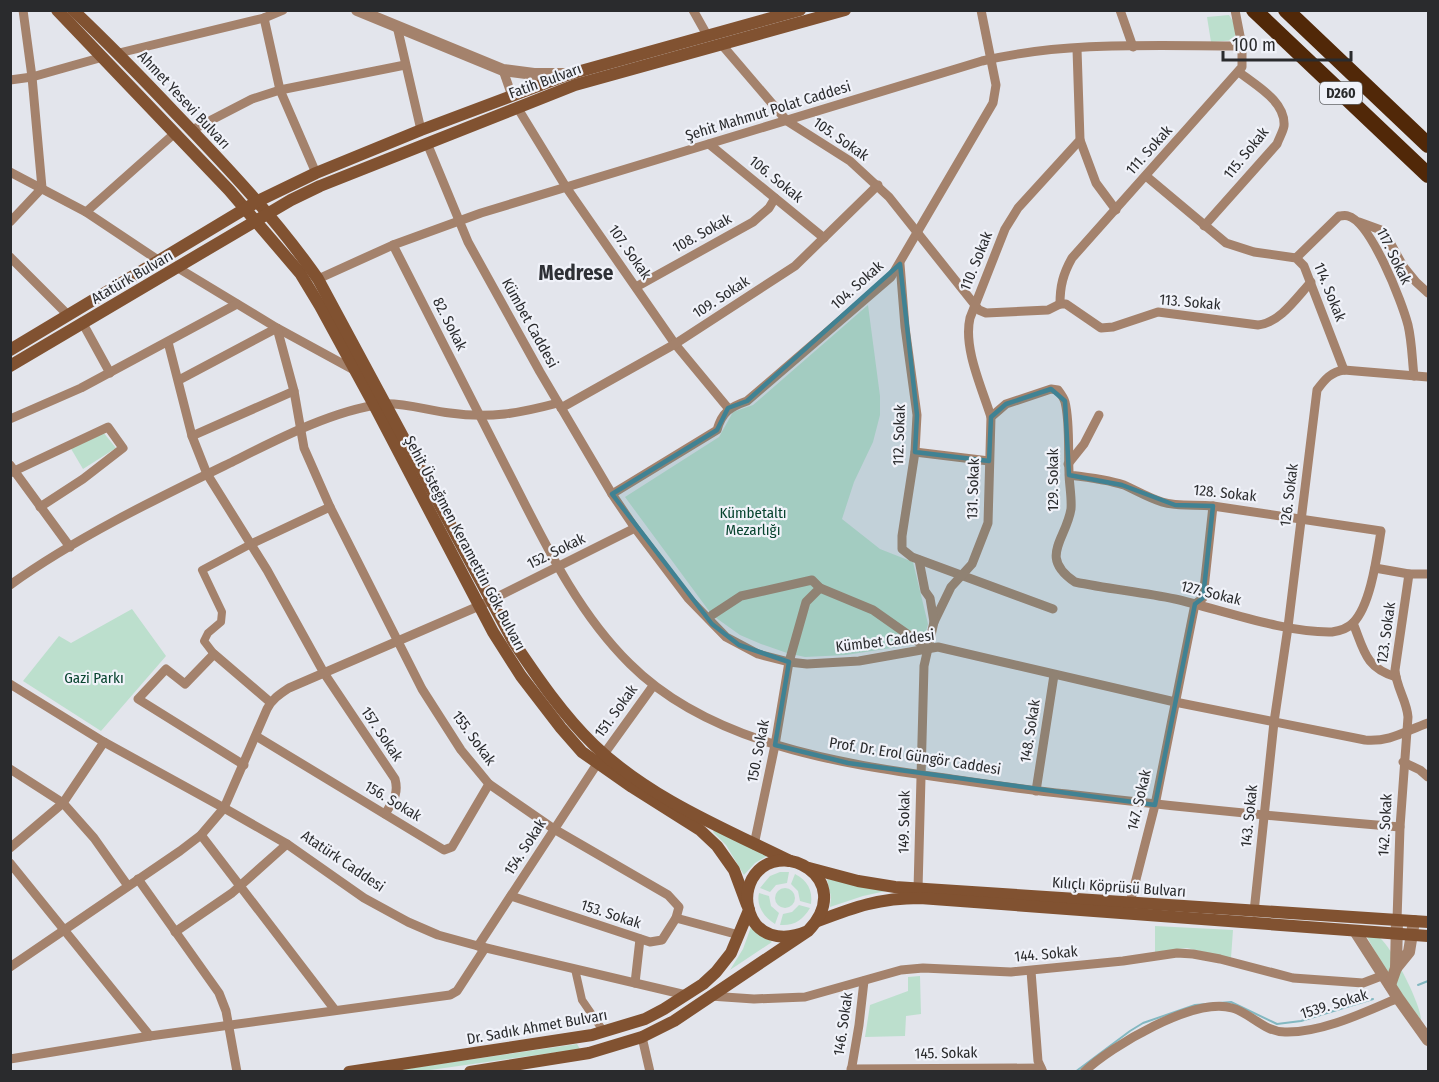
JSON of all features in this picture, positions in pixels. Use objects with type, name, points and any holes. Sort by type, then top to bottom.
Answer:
[{"type":"highway","name":"D260","points":[[1254,10],[1428,175]]},
{"type":"highway","name":"D260","points":[[1286,10],[1428,145]]},
{"type":"main road","name":"Ahmet Yesevi Bulvarı","points":[[57,10],[245,208]]},
{"type":"main road","name":"Ahmet Yesevi Bulvarı","points":[[74,10],[119,53],[268,214]]},
{"type":"main road","name":"Fatih Bulvarı","points":[[245,208],[316,173],[421,130],[514,101],[844,10]]},
{"type":"main road","name":"Fatih Bulvarı","points":[[268,214],[320,186],[427,143],[570,74],[796,11]]},
{"type":"main road","name":"Şehit Üsteğmen Keramettin Gök Bulvarı","points":[[245,208],[300,273],[354,370],[380,404]]},
{"type":"main road","name":"Atatürk Bulvarı","points":[[10,350],[245,208]]},
{"type":"main road","name":"Şehit Üsteğmen Keramettin Gök Bulvarı","points":[[268,214],[318,279],[380,404],[485,603],[535,674],[581,730],[601,759],[708,837],[726,857],[738,879],[748,907]]},
{"type":"main road","name":"Atatürk Bulvarı","points":[[10,366],[268,214]]},
{"type":"main road","name":"Şehit Üsteğmen Keramettin Gök Bulvarı","points":[[601,759],[754,845],[790,861]]},
{"type":"main road","points":[[470,1071],[497,1070],[589,1053],[642,1037],[674,1020],[808,931],[822,913],[825,894],[818,877],[809,868],[790,861],[770,863],[756,873],[748,889],[748,907],[755,923],[769,934],[787,938],[808,931]]},
{"type":"main road","name":"Kılıçlı Köprüsü Bulvarı","points":[[809,868],[878,885],[918,889],[1428,922]]},
{"type":"main road","name":"Kılıçlı Köprüsü Bulvarı","points":[[818,921],[869,902],[910,898],[1428,936]]},
{"type":"main road","name":"Dr. Sadık Ahmet Bulvarı","points":[[349,1071],[604,1032],[645,1019],[686,995],[716,972],[732,953],[748,907]]},
{"type":"street","points":[[10,222],[42,188],[32,77],[23,10]]},
{"type":"street","points":[[119,53],[264,18],[283,10]]},
{"type":"street","points":[[693,10],[707,35]]},
{"type":"street","name":"104. Sokak","points":[[728,408],[747,401],[891,278],[900,264],[993,103],[996,85],[981,10]]},
{"type":"street","points":[[1120,10],[1133,46]]},
{"type":"street","points":[[1235,10],[1242,46],[1242,67],[1239,72]]},
{"type":"street","points":[[362,11],[503,70],[534,74],[570,74]]},
{"type":"street","points":[[264,18],[280,90],[316,173]]},
{"type":"street","points":[[397,26],[421,130]]},
{"type":"street","name":"105. Sokak","points":[[722,45],[787,121],[849,162],[890,196],[918,233]]},
{"type":"street","name":"Şehit Mahmut Polat Caddesi","points":[[318,279],[393,245],[458,221],[992,59],[1031,52],[1133,46],[1242,46]]},
{"type":"street","points":[[1077,49],[1080,140],[1096,183],[1116,210]]},
{"type":"street","points":[[10,80],[32,77],[103,57]]},
{"type":"street","points":[[192,130],[252,99],[280,90],[405,65]]},
{"type":"street","name":"107. Sokak","points":[[503,70],[514,101],[566,187],[675,344],[728,408]]},
{"type":"street","name":"111. Sokak","points":[[1060,304],[1060,285],[1064,271],[1072,258],[1239,72]]},
{"type":"street","name":"115. Sokak","points":[[1204,226],[1277,144],[1284,128],[1283,116],[1275,100],[1239,72]]},
{"type":"street","points":[[86,212],[175,133]]},
{"type":"street","name":"110. Sokak","points":[[991,417],[968,343],[967,330],[975,305],[1005,229],[1018,208],[1080,140]]},
{"type":"street","name":"Kümbet Caddesi","points":[[427,143],[458,221],[501,305],[612,494],[687,598],[712,624],[740,645],[758,654],[807,664],[859,661],[938,647],[1175,702],[1378,741],[1392,739],[1428,723]]},
{"type":"street","name":"106. Sokak","points":[[709,144],[824,238]]},
{"type":"street","points":[[10,172],[86,212],[158,260]]},
{"type":"street","name":"114. Sokak","points":[[1146,176],[1226,243],[1237,248],[1296,258],[1307,270],[1344,370]]},
{"type":"street","name":"109. Sokak","points":[[380,404],[480,416],[506,415],[559,405],[675,344],[795,266],[878,186]]},
{"type":"street","name":"108. Sokak","points":[[636,287],[753,222],[769,208],[775,198]]},
{"type":"street","points":[[1296,258],[1339,216],[1348,216],[1357,222],[1381,230],[1403,266],[1428,293]]},
{"type":"street","name":"117. Sokak","points":[[1357,222],[1370,236],[1402,306],[1411,343],[1414,376]]},
{"type":"street","points":[[918,233],[979,310],[986,313],[1048,310],[1060,304]]},
{"type":"street","name":"82. Sokak","points":[[393,245],[480,416]]},
{"type":"street","points":[[10,257],[67,314]]},
{"type":"street","name":"112. Sokak","points":[[900,264],[905,327],[917,414],[915,452],[901,543],[906,554],[919,560],[925,591],[930,598],[934,622],[927,648]]},
{"type":"street","points":[[178,268],[277,328],[354,370]]},
{"type":"street","name":"113. Sokak","points":[[1060,304],[1070,305],[1092,324],[1101,328],[1113,327],[1158,312],[1258,325],[1267,324],[1276,319],[1311,282]]},
{"type":"street","points":[[10,418],[81,388],[237,304]]},
{"type":"street","points":[[82,322],[110,373]]},
{"type":"street","points":[[179,380],[277,328]]},
{"type":"street","name":"155. Sokak","points":[[277,328],[294,391],[304,448],[330,507],[427,698],[461,750],[489,784],[554,829]]},
{"type":"street","name":"157. Sokak","points":[[168,342],[192,436],[207,474],[251,544],[324,673],[395,779],[396,796],[385,814]]},
{"type":"street","points":[[1344,370],[1428,378]]},
{"type":"street","name":"126. Sokak","points":[[1274,722],[1317,390],[1328,376],[1344,370]]},
{"type":"street","name":"129. Sokak","points":[[991,417],[1006,404],[1045,390],[1058,390],[1065,401],[1071,507],[1056,552],[1057,561],[1063,573],[1076,582],[1126,591]]},
{"type":"street","points":[[192,436],[294,391]]},
{"type":"street","points":[[10,585],[34,567],[70,547],[207,474],[301,428],[380,404]]},
{"type":"street","points":[[612,494],[717,430],[721,417],[728,408]]},
{"type":"street","points":[[1068,464],[1084,444],[1099,415]]},
{"type":"street","name":"Prof. Dr. Erol Güngör Caddesi","points":[[480,416],[557,567],[599,628],[627,662],[653,686],[710,718],[743,733],[775,745],[848,763],[920,775],[1155,805],[1400,827]]},
{"type":"street","name":"131. Sokak","points":[[934,622],[943,600],[972,564],[988,523],[991,417]]},
{"type":"street","points":[[40,507],[83,479],[123,448],[108,427],[12,469],[40,507],[70,547]]},
{"type":"street","points":[[915,452],[989,461]]},
{"type":"street","name":"128. Sokak","points":[[1069,475],[1100,479],[1122,485],[1175,505],[1213,506],[1380,531],[1375,568]]},
{"type":"street","points":[[1175,702],[1195,604],[1203,598],[1213,506]]},
{"type":"street","points":[[10,967],[201,835],[224,808],[270,702],[214,654],[204,641],[208,633],[222,622],[222,612],[202,570],[330,507]]},
{"type":"street","name":"152. Sokak","points":[[270,702],[289,688],[485,603],[635,528]]},
{"type":"street","points":[[919,560],[1053,609]]},
{"type":"street","points":[[1396,677],[1382,673],[1372,666],[1353,623],[1366,597],[1375,568],[1409,574],[1428,574]]},
{"type":"street","name":"123. Sokak","points":[[1406,731],[1407,709],[1396,677],[1396,663],[1409,574]]},
{"type":"street","points":[[712,615],[741,596],[812,580],[820,588],[873,610],[927,648]]},
{"type":"street","name":"150. Sokak","points":[[754,845],[775,745],[789,662],[806,602],[820,588]]},
{"type":"street","name":"127. Sokak","points":[[1126,591],[1195,604],[1288,627],[1334,632],[1353,623]]},
{"type":"street","name":"149. Sokak","points":[[918,889],[924,666],[927,648]]},
{"type":"street","points":[[214,654],[185,684],[166,669],[138,699],[244,765]]},
{"type":"street","name":"148. Sokak","points":[[1036,791],[1054,675]]},
{"type":"street","name":"Atatürk Caddesi","points":[[10,684],[104,742],[287,844],[364,898],[438,935],[686,995]]},
{"type":"street","name":"151. Sokak","points":[[601,759],[653,686]]},
{"type":"street","name":"147. Sokak","points":[[1130,903],[1155,805],[1175,702]]},
{"type":"street","name":"143. Sokak","points":[[1254,912],[1274,722]]},
{"type":"street","name":"142. Sokak","points":[[1397,920],[1406,731]]},
{"type":"street","name":"156. Sokak","points":[[256,736],[444,850],[452,847],[489,784]]},
{"type":"street","points":[[10,848],[63,803],[104,742]]},
{"type":"street","name":"154. Sokak","points":[[10,1059],[150,1036],[450,995],[457,991],[511,896],[601,759]]},
{"type":"street","points":[[1403,762],[1420,770],[1428,777]]},
{"type":"street","points":[[10,769],[63,803],[94,838],[128,886]]},
{"type":"street","points":[[554,829],[668,895],[679,907],[676,918],[739,935]]},
{"type":"street","points":[[201,835],[335,1010]]},
{"type":"street","points":[[176,932],[240,886],[287,844]]},
{"type":"street","points":[[10,863],[150,1036]]},
{"type":"street","points":[[138,879],[219,993],[229,1026],[237,1071]]},
{"type":"street","name":"153. Sokak","points":[[511,896],[650,942],[662,940],[676,918]]},
{"type":"street","points":[[1396,968],[1397,920]]},
{"type":"street","points":[[1387,980],[1409,952],[1414,921]]},
{"type":"street","points":[[1355,931],[1428,1040]]},
{"type":"street","points":[[635,982],[640,939]]},
{"type":"street","name":"144. Sokak","points":[[710,996],[762,999],[805,997],[912,968],[988,973],[1031,971],[1177,953],[1220,959],[1293,978],[1363,982],[1387,980]]},
{"type":"street","points":[[574,969],[582,1000],[604,1032]]},
{"type":"street","points":[[1031,971],[1038,1054],[1042,1070]]},
{"type":"street","name":"146. Sokak","points":[[851,1070],[864,981]]},
{"type":"street","name":"1539. Sokak","points":[[1084,1071],[1146,1029],[1211,1008],[1232,1008],[1264,1026],[1284,1033],[1333,1023],[1398,998]]},
{"type":"street","points":[[642,1037],[650,1071]]},
{"type":"street","name":"145. Sokak","points":[[851,1070],[1042,1070]]},
{"type":"highlighted area","points":[[900,264],[917,415],[915,452],[989,461],[991,417],[1006,404],[1051,389],[1065,401],[1069,475],[1122,485],[1175,505],[1213,506],[1203,598],[1195,604],[1155,805],[848,763],[775,745],[789,662],[739,645],[712,624],[612,494],[717,430],[728,408],[747,401]]},
{"type":"green space","points":[[1229,15],[1234,23],[1236,40],[1211,42],[1207,17]]},
{"type":"green space","name":"Kümbetaltı Mezarlığı","points":[[868,305],[880,396],[880,415],[873,442],[854,482],[842,519],[880,549],[913,562],[928,624],[925,635],[917,644],[846,655],[805,657],[787,653],[740,635],[712,615],[625,497],[719,437],[733,412],[753,405]]},
{"type":"green space","points":[[103,432],[116,448],[83,469],[70,447]]},
{"type":"green space","name":"Gazi Parkı","points":[[132,609],[166,656],[101,731],[23,681],[59,636],[71,643]]},
{"type":"green space","points":[[714,830],[767,856],[755,863],[744,875],[726,845],[713,832]]},
{"type":"green space","points":[[780,872],[789,872],[787,883],[776,885],[770,892],[760,888],[770,876]]},
{"type":"green space","points":[[795,874],[808,886],[811,904],[800,901],[798,891],[791,884]]},
{"type":"green space","points":[[827,879],[886,891],[830,907],[831,897]]},
{"type":"green space","points":[[785,888],[792,891],[795,898],[792,905],[785,908],[778,905],[775,898],[778,891]]},
{"type":"green space","points":[[759,893],[769,896],[771,906],[779,913],[775,924],[762,911],[758,898]]},
{"type":"green space","points":[[799,905],[810,908],[798,921],[780,925],[783,914],[792,912]]},
{"type":"green space","points":[[1155,926],[1233,930],[1231,958],[1187,948],[1155,952]]},
{"type":"green space","points":[[751,927],[772,942],[730,970],[743,949]]},
{"type":"green space","points":[[1366,935],[1380,938],[1392,953],[1411,990],[1421,1020],[1388,975]]},
{"type":"green space","points":[[920,976],[921,1014],[906,1016],[905,1036],[865,1037],[870,1005],[908,991],[908,977]]},
{"type":"green space","points":[[577,1044],[580,1049],[423,1071],[385,1072]]},
{"type":"waterway","points":[[1418,985],[1428,981]]},
{"type":"waterway","points":[[1075,1072],[1143,1023],[1195,1005],[1231,1002],[1277,1024],[1301,1021],[1373,999]]},
{"type":"district","name":"Medrese","points":[[576,273]]}]
